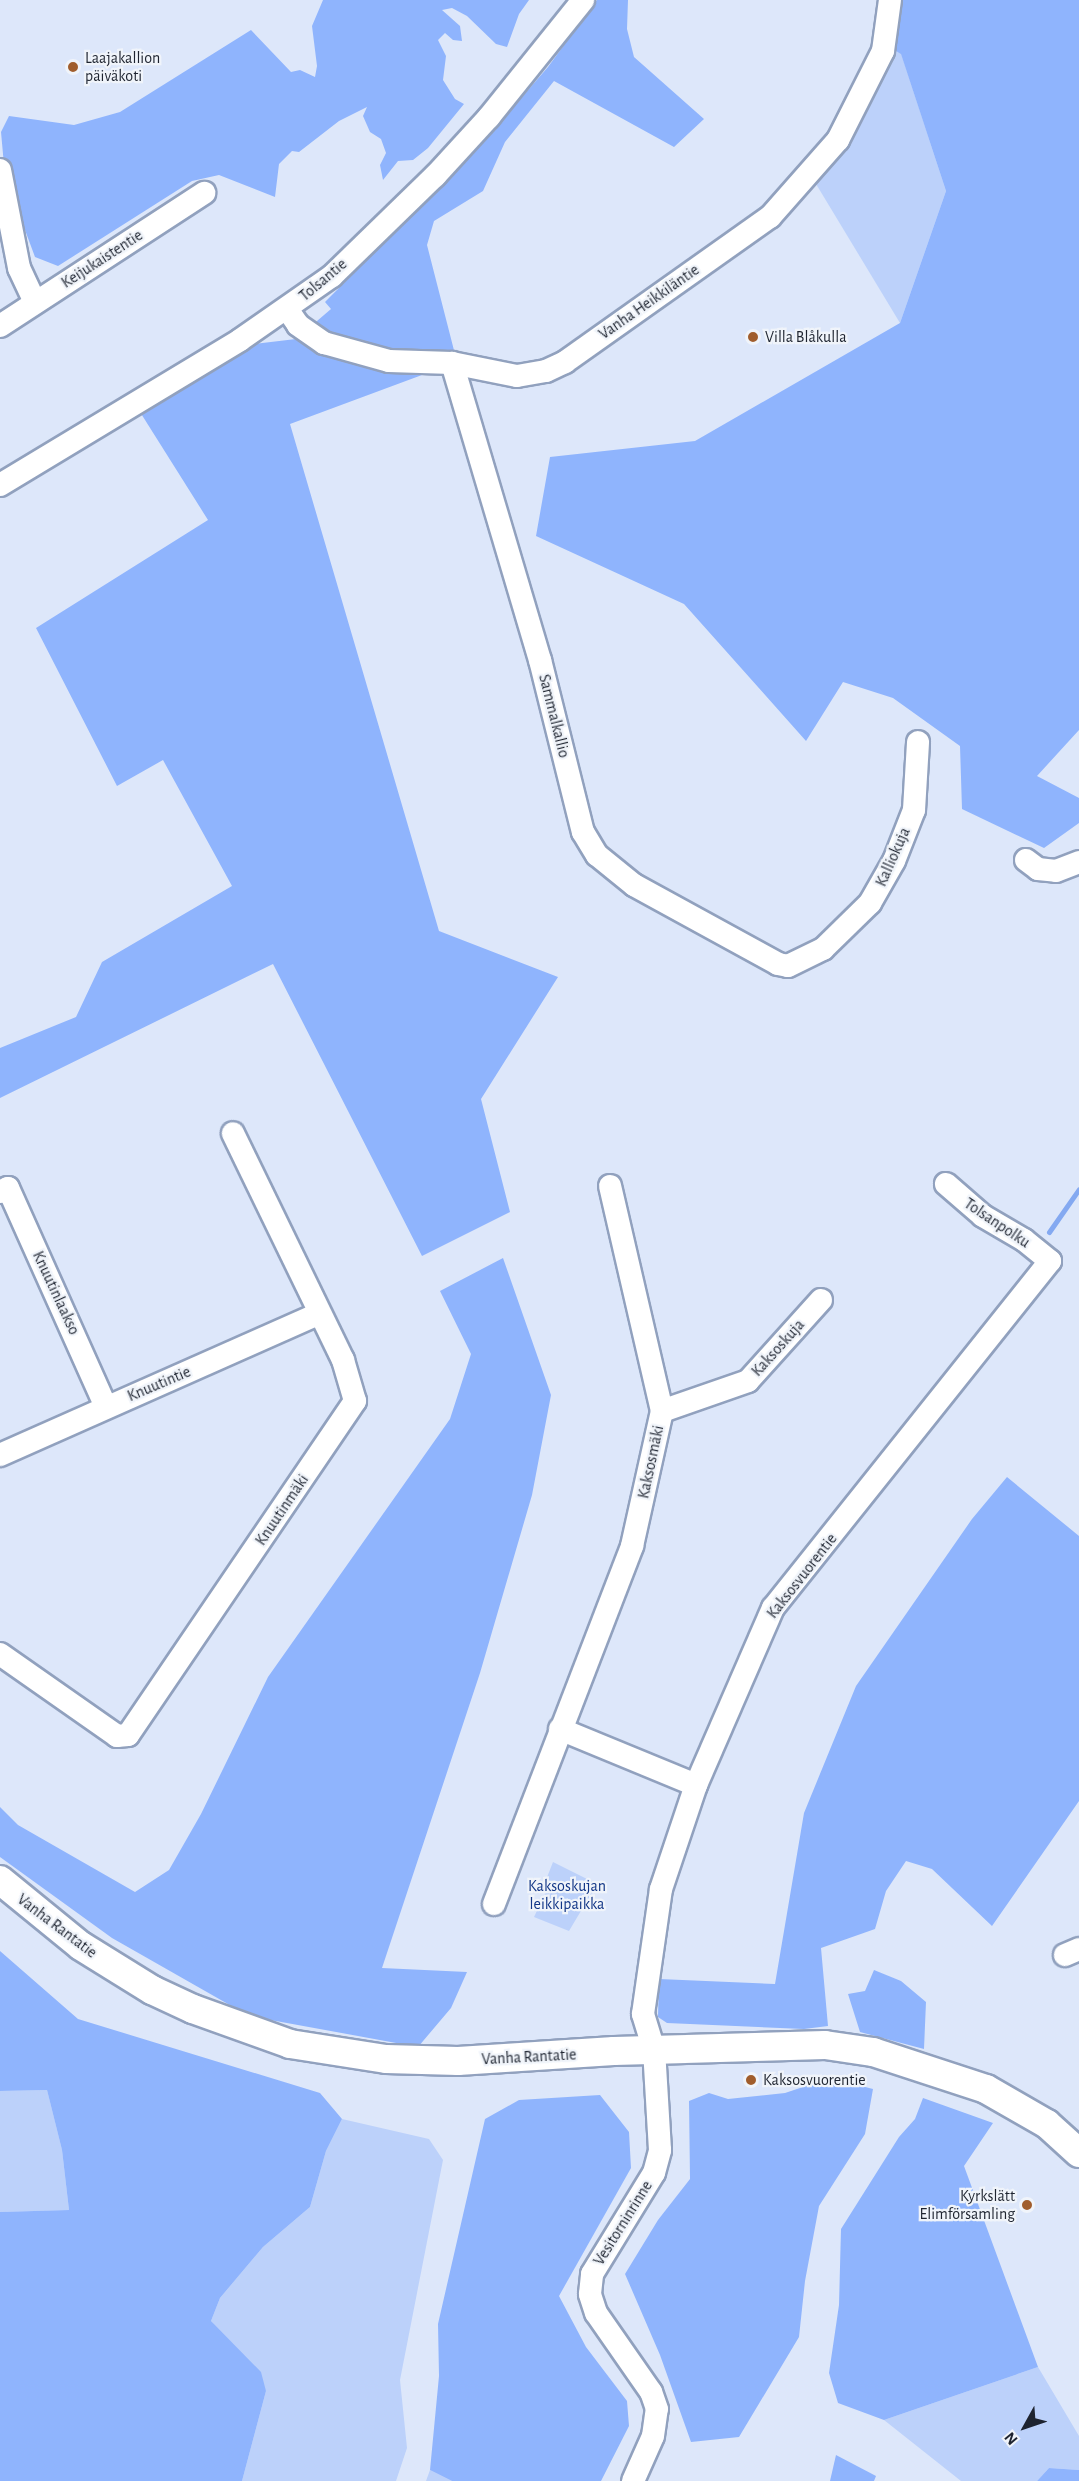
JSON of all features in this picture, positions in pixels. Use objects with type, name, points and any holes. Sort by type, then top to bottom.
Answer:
[{"type":"main road","name":"Vanha Rantatie","points":[[3,1890],[107,1964],[152,1990],[193,2009],[290,2044],[386,2058],[458,2061],[654,2050],[825,2045],[873,2052],[986,2089],[1047,2124],[1079,2153]]},
{"type":"street","name":"Tolsantie","points":[[0,485],[287,309],[332,276],[435,176],[543,54],[583,0]]},
{"type":"street","name":"Vanha Heikkiläntie","points":[[287,309],[298,325],[324,343],[389,361],[452,363],[517,376],[546,372],[566,362],[770,217],[838,140],[883,51],[890,0]]},
{"type":"street","points":[[0,170],[19,268],[34,303]]},
{"type":"street","name":"Keijukaistentie","points":[[0,326],[204,193]]},
{"type":"street","name":"Sammalkallio","points":[[452,363],[540,660],[583,832],[597,855],[634,885],[788,966]]},
{"type":"street","name":"Kalliokuja","points":[[788,966],[823,949],[883,884],[914,810],[918,742]]},
{"type":"street","points":[[1026,860],[1038,869],[1056,871],[1079,862]]},
{"type":"street","name":"Knuutinmäki","points":[[0,1654],[117,1736],[128,1735],[355,1401],[343,1360],[318,1314],[233,1133]]},
{"type":"street","name":"Tolsanpolku","points":[[946,1184],[983,1216],[1050,1261]]},
{"type":"street","name":"Kaksosmäki","points":[[494,1904],[632,1546],[662,1411],[610,1186]]},
{"type":"street","name":"Knuutinlaakso","points":[[0,1192],[9,1188],[106,1407]]},
{"type":"street","name":"Kaksosvuorentie","points":[[654,2050],[643,2019],[661,1889],[696,1785],[774,1608],[1050,1261]]},
{"type":"street","name":"Kaksoskuja","points":[[662,1411],[748,1382],[821,1300]]},
{"type":"street","name":"Knuutintie","points":[[0,1455],[318,1314]]},
{"type":"street","points":[[560,1729],[696,1785]]},
{"type":"street","name":"Vesitorninrinne","points":[[633,2481],[653,2436],[657,2409],[651,2392],[596,2313],[590,2294],[592,2274],[654,2173],[657,2162],[660,2139],[654,2050]]},
{"type":"green space","points":[[891,48],[901,53],[946,191],[900,323],[813,179]]},
{"type":"green space","name":"Kaksoskujan leikkipaikka","points":[[553,1862],[597,1884],[569,1931],[534,1917],[546,1892],[542,1890]]},
{"type":"green space","points":[[47,2090],[62,2150],[69,2210],[0,2212],[0,2091]]},
{"type":"green space","points":[[342,2119],[429,2139],[443,2160],[400,2380],[407,2448],[396,2481],[242,2481],[266,2391],[211,2321],[220,2298],[263,2247],[310,2207],[326,2151]]},
{"type":"green space","points":[[1038,2367],[1079,2436],[1079,2470],[1049,2468],[1037,2481],[961,2481],[884,2420]]},
{"type":"green space","points":[[430,2470],[452,2481],[426,2481]]},
{"type":"shaded area","points":[[323,0],[529,0],[519,14],[507,47],[496,44],[467,16],[452,8],[442,10],[460,26],[462,41],[453,40],[445,33],[438,40],[446,56],[443,80],[455,99],[464,104],[428,148],[413,160],[398,161],[383,180],[380,165],[386,153],[381,139],[370,132],[363,116],[367,107],[339,121],[299,152],[292,151],[279,164],[275,197],[219,175],[192,181],[58,266],[35,257],[5,176],[1,132],[9,116],[74,125],[120,112],[251,30],[291,72],[300,70],[315,77],[317,66],[312,26]]},
{"type":"shaded area","points":[[597,0],[628,0],[627,29],[634,57],[704,119],[674,147],[554,81],[505,142],[483,191],[434,221],[427,245],[457,362],[290,424],[439,931],[558,977],[481,1099],[510,1212],[422,1256],[273,964],[0,1098],[0,1048],[76,1017],[102,962],[232,886],[163,760],[117,786],[36,628],[208,520],[140,412],[254,344],[296,339],[331,309],[325,302],[478,148],[548,67]]},
{"type":"shaded area","points":[[898,0],[1079,0],[1079,730],[1037,776],[1079,798],[1079,823],[1044,848],[962,809],[960,746],[893,698],[843,682],[806,741],[684,604],[536,536],[550,457],[695,441],[900,323],[946,191],[901,54],[891,48]]},
{"type":"shaded area","points":[[503,1258],[551,1395],[532,1495],[480,1673],[382,1968],[467,1972],[451,2008],[418,2047],[249,2016],[112,1938],[0,1857],[0,1807],[18,1825],[135,1892],[169,1870],[201,1814],[268,1677],[450,1419],[471,1354],[440,1291]]},
{"type":"shaded area","points":[[1007,1477],[1079,1536],[1079,1801],[992,1926],[932,1869],[906,1861],[886,1891],[875,1929],[821,1948],[828,2026],[804,2029],[667,2023],[658,2017],[659,1979],[775,1984],[804,1813],[856,1686],[972,1519]]},
{"type":"shaded area","points":[[0,1951],[78,2019],[320,2093],[342,2119],[326,2151],[310,2207],[263,2247],[220,2298],[211,2321],[261,2372],[266,2391],[242,2481],[0,2481],[0,2212],[69,2210],[62,2150],[47,2090],[0,2091]]},
{"type":"shaded area","points":[[874,1970],[901,1981],[926,2002],[924,2049],[860,2032],[848,1994],[865,1991]]},
{"type":"shaded area","points":[[846,2082],[873,2089],[865,2134],[819,2206],[805,2281],[799,2337],[739,2437],[691,2442],[660,2355],[625,2274],[658,2220],[690,2179],[689,2101],[709,2093],[728,2099],[785,2093],[812,2084]]},
{"type":"shaded area","points":[[600,2095],[629,2132],[631,2168],[559,2296],[586,2347],[627,2401],[629,2426],[601,2481],[452,2481],[430,2470],[439,2376],[438,2324],[485,2119],[519,2100]]},
{"type":"shaded area","points":[[923,2098],[993,2123],[964,2166],[1038,2367],[884,2420],[838,2403],[829,2373],[839,2305],[841,2229],[899,2137],[915,2119]]},
{"type":"shaded area","points":[[836,2455],[876,2476],[874,2481],[830,2481]]},
{"type":"shaded area","points":[[1049,2468],[1079,2470],[1079,2481],[1037,2481]]},
{"type":"waterway","points":[[1049,1232],[1079,1189]]},
{"type":"place","name":"Laajakallion päiväkoti","points":[[73,67]]},
{"type":"place","name":"Villa Blåkulla","points":[[753,337]]},
{"type":"place","name":"Kaksosvuorentie","points":[[751,2080]]},
{"type":"place","name":"Kyrkslätt Elimförsamling","points":[[1027,2205]]}]
